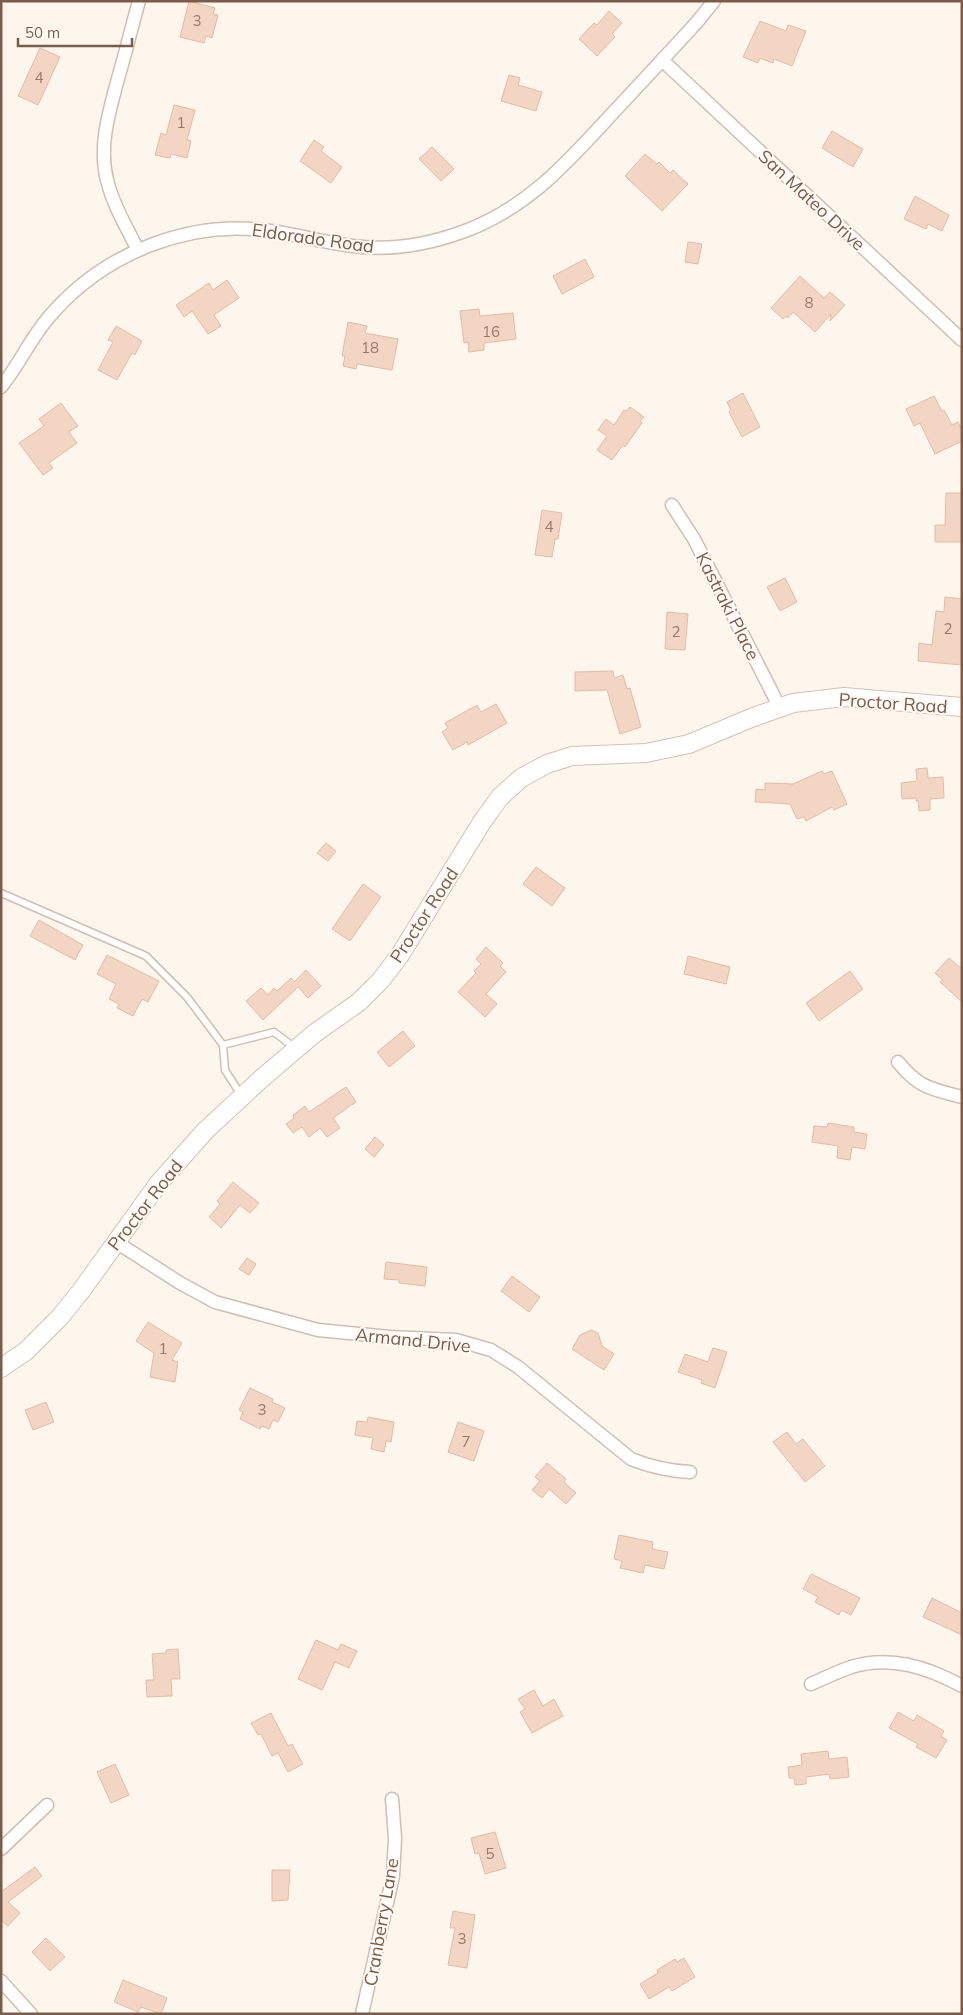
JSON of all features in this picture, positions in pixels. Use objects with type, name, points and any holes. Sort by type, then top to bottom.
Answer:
[{"type":"main road","name":"Proctor Road","points":[[1,1368],[26,1351],[60,1317],[158,1184],[205,1131],[296,1049],[359,1002],[381,980],[400,955],[482,822],[500,797],[521,778],[547,764],[565,758],[646,753],[689,744],[793,703],[844,697],[962,707]]},
{"type":"street","points":[[138,250],[107,182],[104,163],[104,139],[108,117],[139,1]]},
{"type":"street","name":"Eldorado Road","points":[[1,388],[36,333],[58,307],[96,274],[138,250],[166,240],[194,233],[247,228],[276,231],[340,244],[368,247],[415,244],[467,230],[503,213],[536,191],[568,162],[714,1]]},
{"type":"street","name":"San Mateo Drive","points":[[662,60],[962,340]]},
{"type":"street","name":"Kastraki Place","points":[[672,505],[694,540],[780,708]]},
{"type":"street","points":[[898,1062],[908,1074],[926,1087],[962,1097]]},
{"type":"street","name":"Armand Drive","points":[[116,1242],[180,1284],[215,1302],[318,1330],[390,1338],[456,1340],[491,1350],[518,1367],[631,1459],[651,1467],[690,1472]]},
{"type":"street","points":[[811,1684],[850,1667],[898,1662],[944,1676],[962,1686]]},
{"type":"street","name":"Cranberry Lane","points":[[362,2014],[393,1876],[395,1838],[392,1799]]},
{"type":"street","points":[[1,1849],[47,1805]]},
{"type":"street","points":[[1,1981],[31,2014]]},
{"type":"lane","points":[[1,893],[146,956],[187,997],[223,1044],[225,1070],[242,1096]]},
{"type":"lane","points":[[223,1044],[274,1032],[296,1049]]},
{"type":"building","points":[[189,1],[215,8],[213,14],[218,15],[212,38],[206,36],[204,43],[180,37]]},
{"type":"building","points":[[609,11],[622,23],[612,34],[615,37],[597,56],[579,39],[594,23],[597,25]]},
{"type":"building","points":[[760,21],[786,31],[788,25],[806,31],[792,66],[774,59],[773,63],[760,58],[758,63],[743,57]]},
{"type":"building","points":[[40,48],[60,57],[38,105],[18,96]]},
{"type":"building","points":[[509,75],[520,78],[518,85],[542,92],[536,111],[501,101]]},
{"type":"building","points":[[174,105],[195,110],[187,140],[191,141],[187,158],[171,154],[170,158],[155,155],[161,133],[166,135]]},
{"type":"building","points":[[832,131],[863,149],[853,167],[822,148]]},
{"type":"building","points":[[314,140],[324,147],[321,151],[342,167],[331,183],[300,161]]},
{"type":"building","points":[[432,147],[454,169],[441,181],[419,159]]},
{"type":"building","points":[[645,154],[657,164],[659,162],[670,173],[673,170],[688,184],[662,211],[625,176]]},
{"type":"building","points":[[915,196],[949,215],[942,231],[928,224],[926,229],[904,219]]},
{"type":"building","points":[[688,242],[702,244],[698,264],[685,262]]},
{"type":"building","points":[[585,259],[594,277],[562,294],[553,276]]},
{"type":"building","points":[[800,276],[824,298],[830,292],[845,305],[830,321],[831,314],[815,332],[793,312],[788,318],[786,316],[783,319],[771,308]]},
{"type":"building","points":[[227,280],[239,298],[214,315],[221,326],[208,334],[192,311],[184,317],[176,305],[209,283],[213,290]]},
{"type":"building","points":[[479,309],[480,316],[513,313],[516,339],[484,343],[484,350],[469,352],[468,342],[464,343],[460,311]]},
{"type":"building","points":[[348,322],[367,326],[365,333],[398,339],[392,370],[357,364],[356,369],[343,366],[345,356],[342,356]]},
{"type":"building","points":[[116,326],[142,341],[135,355],[132,353],[117,380],[98,370],[113,342],[108,340]]},
{"type":"building","points":[[743,393],[760,427],[742,437],[729,412],[731,410],[727,402]]},
{"type":"building","points":[[934,396],[952,425],[958,422],[962,430],[962,441],[935,454],[920,423],[914,426],[906,409]]},
{"type":"building","points":[[61,403],[78,426],[69,432],[77,443],[49,463],[53,468],[43,475],[19,443],[44,426],[39,419]]},
{"type":"building","points":[[630,407],[644,417],[640,421],[642,423],[625,447],[623,445],[612,460],[597,450],[607,436],[598,430],[606,419],[614,425],[624,410],[626,411]]},
{"type":"building","points":[[946,493],[962,493],[962,542],[935,542],[935,525],[945,525]]},
{"type":"building","points":[[542,510],[562,513],[558,539],[555,539],[552,557],[535,555]]},
{"type":"building","points":[[785,578],[797,602],[780,611],[767,587]]},
{"type":"building","points":[[945,597],[962,599],[962,665],[918,661],[919,643],[932,645],[936,611],[944,612]]},
{"type":"building","points":[[667,612],[688,614],[685,650],[665,649]]},
{"type":"building","points":[[613,671],[614,678],[623,675],[627,689],[630,688],[641,727],[620,734],[607,690],[575,691],[575,672]]},
{"type":"building","points":[[496,704],[507,723],[468,745],[467,742],[453,750],[442,732],[448,728],[445,723],[477,705],[481,712]]},
{"type":"building","points":[[927,768],[928,778],[943,777],[944,798],[930,799],[930,810],[919,811],[916,798],[902,799],[901,783],[917,781],[916,769]]},
{"type":"building","points":[[822,771],[824,774],[832,771],[847,804],[834,810],[832,807],[806,821],[804,817],[797,819],[790,804],[755,802],[756,789],[765,790],[765,783],[793,784]]},
{"type":"building","points":[[326,843],[336,851],[328,861],[317,853]]},
{"type":"building","points":[[536,867],[565,888],[552,906],[523,884]]},
{"type":"building","points":[[363,884],[381,897],[350,941],[332,929]]},
{"type":"building","points":[[39,920],[83,945],[75,960],[30,936]]},
{"type":"building","points":[[486,947],[503,963],[500,966],[506,972],[486,994],[497,1004],[485,1017],[458,992],[476,973],[474,971],[481,964],[476,959]]},
{"type":"building","points":[[107,955],[159,981],[148,1002],[142,999],[133,1016],[117,1008],[119,1004],[109,999],[116,984],[97,974]]},
{"type":"building","points":[[688,956],[730,967],[726,984],[684,974]]},
{"type":"building","points":[[949,958],[962,969],[962,1002],[940,982],[943,980],[935,973]]},
{"type":"building","points":[[306,970],[321,986],[308,998],[298,987],[263,1020],[246,1001],[261,988],[268,995],[274,988],[277,991],[291,978],[294,982]]},
{"type":"building","points":[[850,971],[863,989],[819,1021],[806,1003]]},
{"type":"building","points":[[403,1031],[415,1046],[389,1067],[377,1052]]},
{"type":"building","points":[[346,1087],[356,1102],[333,1118],[340,1128],[327,1137],[320,1128],[309,1137],[302,1127],[293,1133],[286,1124],[294,1118],[293,1115],[305,1106],[309,1112]]},
{"type":"building","points":[[828,1123],[854,1127],[854,1132],[867,1134],[865,1149],[852,1147],[850,1160],[837,1158],[838,1146],[812,1142],[814,1126],[827,1127]]},
{"type":"building","points":[[375,1137],[384,1145],[374,1157],[365,1149]]},
{"type":"building","points":[[233,1182],[259,1203],[250,1213],[240,1205],[221,1228],[209,1217],[220,1204],[217,1201]]},
{"type":"building","points":[[247,1258],[256,1264],[249,1275],[239,1269]]},
{"type":"building","points":[[386,1262],[427,1267],[425,1286],[399,1283],[399,1280],[384,1279]]},
{"type":"building","points":[[512,1276],[540,1297],[529,1312],[501,1291]]},
{"type":"building","points":[[148,1322],[182,1343],[172,1360],[178,1362],[175,1382],[150,1377],[154,1353],[136,1341]]},
{"type":"building","points":[[591,1330],[598,1333],[602,1346],[614,1354],[604,1370],[572,1349],[580,1335]]},
{"type":"building","points":[[713,1348],[727,1352],[715,1388],[701,1383],[702,1380],[678,1372],[685,1354],[708,1362]]},
{"type":"building","points":[[250,1388],[273,1399],[272,1402],[285,1408],[278,1422],[273,1420],[269,1429],[262,1426],[260,1429],[240,1419],[243,1412],[239,1410]]},
{"type":"building","points":[[46,1402],[54,1422],[33,1430],[25,1410]]},
{"type":"building","points":[[368,1417],[394,1422],[391,1442],[386,1441],[384,1452],[371,1449],[373,1438],[355,1435],[357,1421],[367,1422]]},
{"type":"building","points":[[458,1422],[484,1431],[474,1461],[448,1452]]},
{"type":"building","points":[[787,1432],[796,1444],[803,1439],[825,1466],[805,1482],[773,1442]]},
{"type":"building","points":[[547,1463],[566,1479],[564,1482],[576,1493],[566,1504],[549,1489],[542,1498],[532,1490],[540,1481],[535,1477]]},
{"type":"building","points":[[619,1535],[653,1542],[652,1549],[668,1552],[664,1569],[645,1565],[643,1573],[620,1568],[622,1561],[614,1559]]},
{"type":"building","points":[[811,1574],[860,1598],[851,1615],[841,1610],[839,1615],[815,1602],[818,1597],[803,1589]]},
{"type":"building","points":[[932,1598],[962,1613],[962,1635],[923,1617]]},
{"type":"building","points":[[316,1640],[338,1650],[341,1644],[357,1651],[349,1668],[335,1662],[322,1690],[298,1679]]},
{"type":"building","points":[[178,1649],[180,1679],[171,1679],[172,1696],[147,1697],[146,1680],[154,1680],[152,1654],[166,1653],[166,1650]]},
{"type":"building","points":[[534,1690],[543,1706],[554,1699],[563,1716],[532,1733],[520,1712],[525,1709],[518,1699]]},
{"type":"building","points":[[898,1712],[914,1721],[917,1715],[944,1731],[941,1736],[947,1740],[936,1758],[916,1747],[918,1744],[889,1728]]},
{"type":"building","points":[[271,1713],[288,1746],[292,1744],[303,1764],[288,1772],[278,1753],[272,1756],[261,1734],[258,1735],[251,1723]]},
{"type":"building","points":[[828,1751],[829,1759],[847,1757],[849,1777],[830,1779],[829,1774],[806,1777],[806,1784],[795,1785],[794,1778],[789,1778],[788,1767],[802,1765],[801,1754]]},
{"type":"building","points":[[115,1764],[129,1795],[111,1803],[97,1772]]},
{"type":"building","points":[[495,1832],[506,1868],[485,1874],[479,1853],[475,1854],[471,1838]]},
{"type":"building","points":[[35,1867],[42,1876],[8,1902],[20,1913],[8,1926],[1,1920],[1,1892]]},
{"type":"building","points":[[272,1870],[290,1870],[288,1900],[272,1901]]},
{"type":"building","points":[[453,1911],[475,1915],[467,1968],[448,1965],[455,1928],[450,1928]]},
{"type":"building","points":[[46,1938],[65,1957],[50,1971],[32,1952]]},
{"type":"building","points":[[684,1958],[695,1977],[672,1991],[669,1987],[649,1999],[640,1984],[658,1973],[657,1970],[675,1959],[677,1962]]},
{"type":"building","points":[[123,1980],[167,1998],[161,2014],[141,2007],[138,2012],[114,2002]]}]
